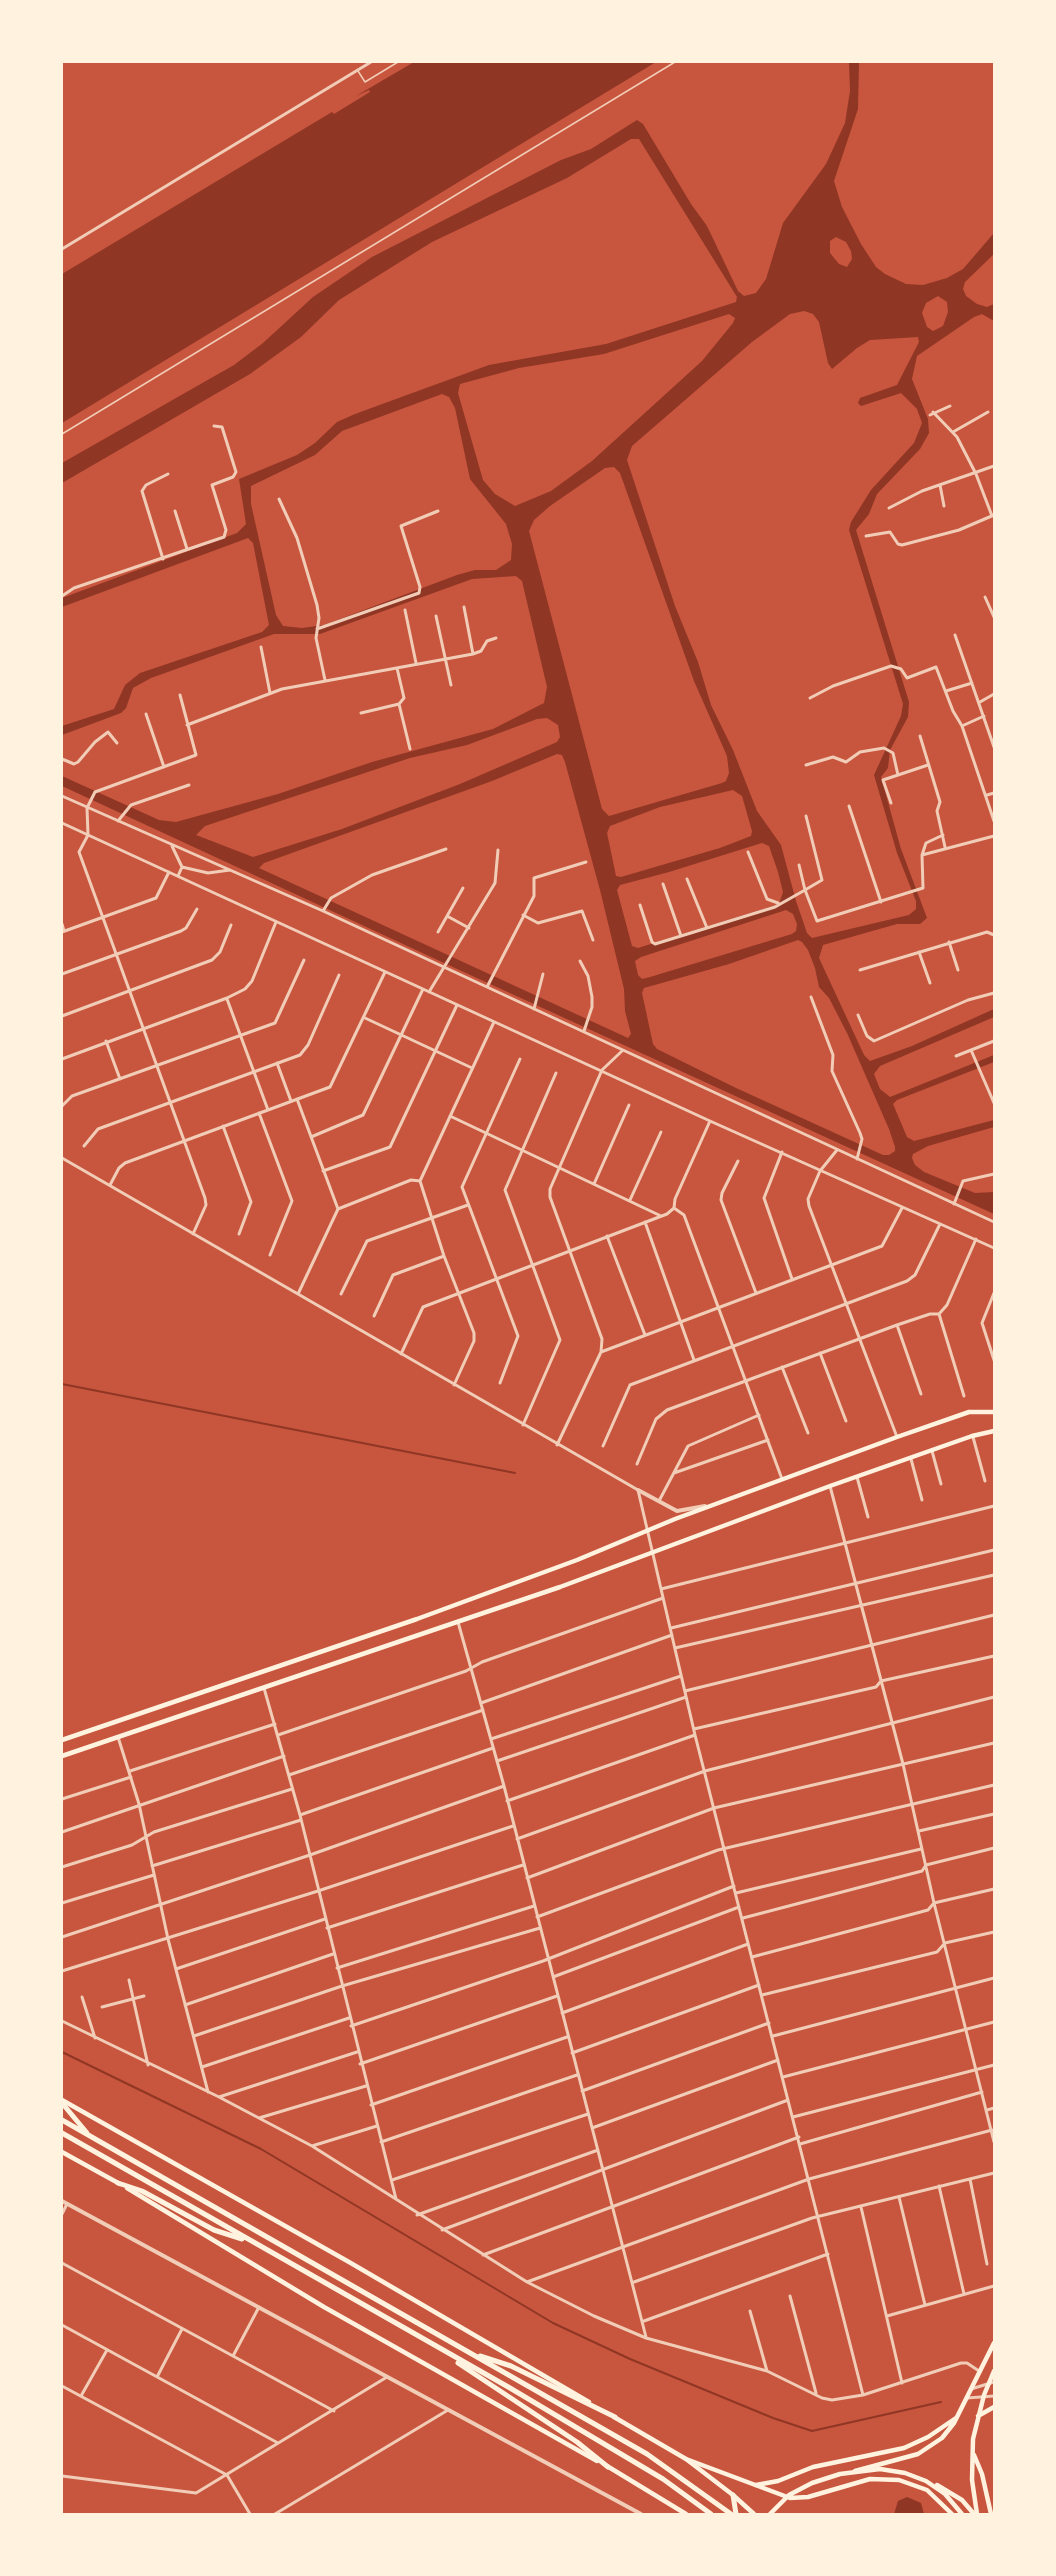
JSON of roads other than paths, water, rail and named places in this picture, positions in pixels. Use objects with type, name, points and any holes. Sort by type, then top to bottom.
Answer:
[{"type":"highway","points":[[62,2101],[90,2137]]},
{"type":"highway","points":[[62,2120],[350,2287],[475,2355],[647,2454],[731,2514]]},
{"type":"highway","points":[[62,2133],[663,2479],[711,2514]]},
{"type":"highway","points":[[118,2183],[142,2191],[214,2230],[252,2243]]},
{"type":"highway","points":[[430,2343],[577,2442],[608,2467]]},
{"type":"highway","points":[[475,2355],[504,2362],[615,2417]]},
{"type":"highway","points":[[733,2495],[736,2514]]},
{"type":"main road","points":[[62,1740],[417,1619],[578,1560],[715,1504],[897,1437],[969,1412],[994,1412]]},
{"type":"main road","points":[[62,1756],[560,1587],[651,1551],[830,1486],[972,1436],[994,1431]]},
{"type":"main road","points":[[62,2101],[349,2262],[686,2459],[754,2514]]},
{"type":"main road","points":[[62,2152],[118,2183],[324,2307],[608,2467],[686,2514]]},
{"type":"main road","points":[[850,2473],[918,2454],[942,2438],[956,2418],[994,2343]]},
{"type":"main road","points":[[976,2514],[972,2453],[978,2416],[984,2395],[992,2383],[994,2371]]},
{"type":"main road","points":[[978,2416],[994,2407]]},
{"type":"main road","points":[[752,2485],[772,2483],[813,2467],[904,2448],[928,2437],[956,2418]]},
{"type":"main road","points":[[972,2453],[982,2474],[992,2513]]},
{"type":"main road","points":[[686,2459],[778,2495],[796,2498],[862,2481],[893,2479],[927,2490],[952,2514]]},
{"type":"main road","points":[[770,2514],[784,2500],[803,2487],[840,2474],[890,2470],[926,2481],[955,2495],[976,2514]]},
{"type":"main road","points":[[926,2481],[945,2494],[962,2514]]},
{"type":"street","points":[[62,249],[371,62]]},
{"type":"street","points":[[866,536],[890,532],[898,544],[902,545],[959,530],[993,515],[976,474],[953,432],[932,413],[950,406]]},
{"type":"street","points":[[953,432],[988,412]]},
{"type":"street","points":[[62,596],[74,588],[224,537],[226,534],[212,485],[233,477],[236,472],[222,427],[214,426]]},
{"type":"street","points":[[889,508],[922,490],[976,474],[994,466]]},
{"type":"street","points":[[163,559],[142,491],[146,485],[168,474]]},
{"type":"street","points":[[940,485],[944,506]]},
{"type":"street","points":[[279,499],[306,568],[318,612],[316,638],[325,680]]},
{"type":"street","points":[[175,511],[187,549]]},
{"type":"street","points":[[317,628],[418,593],[420,587],[401,526],[438,511]]},
{"type":"street","points":[[985,597],[994,618]]},
{"type":"street","points":[[464,607],[473,654]]},
{"type":"street","points":[[405,610],[416,663]]},
{"type":"street","points":[[436,616],[451,685]]},
{"type":"street","points":[[955,635],[994,747]]},
{"type":"street","points":[[187,725],[270,693],[325,680],[473,654],[481,651],[487,641],[496,638]]},
{"type":"street","points":[[261,647],[270,693]]},
{"type":"street","points":[[810,698],[834,686],[891,666],[902,669],[907,678],[936,667],[952,711],[962,726],[994,821]]},
{"type":"street","points":[[362,713],[399,704],[404,698],[397,668]]},
{"type":"street","points":[[946,692],[972,683]]},
{"type":"street","points":[[980,703],[994,694]]},
{"type":"street","points":[[180,695],[196,755],[95,792],[88,806],[88,835],[79,852],[186,1140],[206,1205],[193,1234]]},
{"type":"street","points":[[399,704],[410,749]]},
{"type":"street","points":[[146,714],[164,767]]},
{"type":"street","points":[[962,726],[984,716]]},
{"type":"street","points":[[62,759],[74,764],[78,762],[95,742],[108,732],[117,743]]},
{"type":"street","points":[[920,736],[940,802],[937,811],[945,848]]},
{"type":"street","points":[[806,765],[833,757],[846,762],[860,752],[884,748],[893,753],[898,775]]},
{"type":"street","points":[[891,803],[883,780],[928,765]]},
{"type":"street","points":[[119,820],[131,806],[189,785]]},
{"type":"street","points":[[987,795],[994,794]]},
{"type":"street","points":[[62,796],[446,966],[487,987],[584,1030],[622,1051],[994,1222]]},
{"type":"street","points":[[849,806],[881,902]]},
{"type":"street","points":[[640,905],[653,943],[781,903],[822,880],[806,816]]},
{"type":"street","points":[[62,823],[820,1171],[994,1248]]},
{"type":"street","points":[[800,865],[805,890],[817,921],[923,888],[922,855],[926,843],[943,835]]},
{"type":"street","points":[[922,855],[930,851],[994,836]]},
{"type":"street","points":[[172,846],[182,867],[178,876]]},
{"type":"street","points":[[323,910],[332,898],[381,870],[401,866],[446,849]]},
{"type":"street","points":[[429,992],[495,883],[498,850]]},
{"type":"street","points":[[748,852],[767,899],[781,903]]},
{"type":"street","points":[[487,987],[534,896],[534,878],[586,862]]},
{"type":"street","points":[[182,867],[208,873],[232,870]]},
{"type":"street","points":[[62,924],[63,932],[156,897],[169,872]]},
{"type":"street","points":[[687,879],[707,928]]},
{"type":"street","points":[[663,884],[681,936]]},
{"type":"street","points":[[438,932],[464,888]]},
{"type":"street","points":[[62,974],[181,931],[186,928],[197,909]]},
{"type":"street","points":[[523,915],[538,923],[582,911],[592,940]]},
{"type":"street","points":[[447,916],[469,928]]},
{"type":"street","points":[[62,1059],[227,998],[249,985],[276,922]]},
{"type":"street","points":[[62,1016],[212,960],[220,952],[231,925]]},
{"type":"street","points":[[860,970],[987,932],[994,935]]},
{"type":"street","points":[[949,942],[958,970]]},
{"type":"street","points":[[919,952],[930,983]]},
{"type":"street","points":[[62,1106],[72,1096],[275,1023],[304,960]]},
{"type":"street","points":[[580,961],[591,986],[592,1007],[584,1030]]},
{"type":"street","points":[[110,1185],[119,1168],[125,1163],[330,1087],[335,1082],[385,972]]},
{"type":"street","points":[[534,1007],[543,974]]},
{"type":"street","points":[[84,1146],[98,1129],[303,1053],[339,975]]},
{"type":"street","points":[[311,1137],[363,1115],[423,989]]},
{"type":"street","points":[[858,1015],[867,1036],[874,1041],[968,1000],[994,993]]},
{"type":"street","points":[[811,997],[833,1054],[832,1071],[862,1139],[857,1159]]},
{"type":"street","points":[[227,998],[268,1110]]},
{"type":"street","points":[[323,1171],[390,1147],[457,1005]]},
{"type":"street","points":[[364,1018],[472,1068]]},
{"type":"street","points":[[454,1385],[475,1338],[431,1219],[420,1181],[494,1022]]},
{"type":"street","points":[[106,1041],[120,1079]]},
{"type":"street","points":[[956,1056],[994,1041]]},
{"type":"street","points":[[971,1050],[994,1103]]},
{"type":"street","points":[[557,1445],[601,1352],[602,1339],[550,1197],[550,1188],[557,1167],[602,1070],[622,1051]]},
{"type":"street","points":[[500,1383],[518,1336],[462,1187],[520,1059]]},
{"type":"street","points":[[277,1064],[291,1101]]},
{"type":"street","points":[[523,1425],[560,1340],[505,1190],[556,1073]]},
{"type":"street","points":[[297,1099],[338,1209]]},
{"type":"street","points":[[594,1184],[629,1105]]},
{"type":"street","points":[[259,1113],[292,1202],[292,1208],[270,1255]]},
{"type":"street","points":[[450,1116],[661,1216]]},
{"type":"street","points":[[674,1208],[675,1199],[710,1120]]},
{"type":"street","points":[[223,1126],[251,1202],[239,1234]]},
{"type":"street","points":[[630,1200],[661,1132]]},
{"type":"street","points":[[837,1150],[820,1171],[808,1199],[809,1206],[897,1437]]},
{"type":"street","points":[[782,1152],[764,1198],[792,1279]]},
{"type":"street","points":[[62,1158],[658,1503],[677,1511],[715,1504]]},
{"type":"street","points":[[738,1161],[722,1193],[721,1200],[756,1293]]},
{"type":"street","points":[[954,1202],[963,1181],[994,1174]]},
{"type":"street","points":[[298,1294],[338,1209],[411,1180],[420,1181]]},
{"type":"street","points":[[341,1294],[367,1241],[468,1205]]},
{"type":"street","points":[[401,1354],[420,1309],[459,1292],[661,1216],[674,1208]]},
{"type":"street","points":[[674,1208],[684,1215],[782,1479]]},
{"type":"street","points":[[601,1352],[882,1246],[902,1208]]},
{"type":"street","points":[[645,1222],[694,1360]]},
{"type":"street","points":[[603,1446],[630,1385],[912,1279],[940,1224]]},
{"type":"street","points":[[607,1236],[645,1335]]},
{"type":"street","points":[[939,1314],[946,1305],[976,1239]]},
{"type":"street","points":[[374,1316],[393,1275],[444,1256]]},
{"type":"street","points":[[994,1293],[982,1323],[994,1360]]},
{"type":"street","points":[[637,1464],[660,1414],[897,1325],[930,1314],[939,1314]]},
{"type":"street","points":[[939,1314],[964,1396]]},
{"type":"street","points":[[897,1325],[921,1394]]},
{"type":"street","points":[[820,1353],[846,1421]]},
{"type":"street","points":[[782,1367],[808,1433]]},
{"type":"street","points":[[658,1503],[688,1446],[759,1415]]},
{"type":"street","points":[[972,1436],[985,1481]]},
{"type":"street","points":[[674,1473],[768,1440]]},
{"type":"street","points":[[932,1451],[941,1484]]},
{"type":"street","points":[[910,1459],[922,1500]]},
{"type":"street","points":[[857,1477],[868,1517]]},
{"type":"street","points":[[830,1486],[903,1764],[954,1988],[967,2029],[994,2142]]},
{"type":"street","points":[[638,1490],[695,1735],[863,2395]]},
{"type":"street","points":[[661,1589],[994,1506]]},
{"type":"street","points":[[670,1628],[994,1550]]},
{"type":"street","points":[[675,1648],[994,1575]]},
{"type":"street","points":[[278,1735],[466,1671],[663,1598]]},
{"type":"street","points":[[685,1691],[872,1643],[994,1615]]},
{"type":"street","points":[[458,1620],[504,1786],[577,2075],[634,2282],[646,2338]]},
{"type":"street","points":[[481,1703],[672,1635]]},
{"type":"street","points":[[694,1729],[876,1687],[881,1681],[994,1656]]},
{"type":"street","points":[[491,1739],[681,1676]]},
{"type":"street","points":[[264,1688],[300,1815],[360,2064],[396,2199]]},
{"type":"street","points":[[497,1761],[686,1696]]},
{"type":"street","points":[[517,1839],[705,1771],[892,1721],[994,1697]]},
{"type":"street","points":[[289,1775],[483,1710]]},
{"type":"street","points":[[130,1771],[275,1724]]},
{"type":"street","points":[[507,1801],[695,1735]]},
{"type":"street","points":[[118,1737],[139,1804],[160,1906],[208,2092]]},
{"type":"street","points":[[527,1878],[714,1808],[994,1743]]},
{"type":"street","points":[[300,1815],[493,1748]]},
{"type":"street","points":[[62,1832],[284,1756]]},
{"type":"street","points":[[62,1799],[131,1777]]},
{"type":"street","points":[[537,1917],[718,1850],[994,1785]]},
{"type":"street","points":[[62,1937],[310,1855],[504,1786]]},
{"type":"street","points":[[62,1867],[146,1838],[154,1832],[292,1789]]},
{"type":"street","points":[[919,1831],[994,1814]]},
{"type":"street","points":[[153,1866],[301,1820]]},
{"type":"street","points":[[62,1971],[318,1892],[513,1826]]},
{"type":"street","points":[[743,1918],[922,1870],[926,1865],[994,1848]]},
{"type":"street","points":[[736,1893],[922,1849]]},
{"type":"street","points":[[327,1928],[523,1865]]},
{"type":"street","points":[[62,1903],[154,1875]]},
{"type":"street","points":[[351,2026],[543,1961],[548,1957],[734,1886]]},
{"type":"street","points":[[752,1957],[928,1910],[934,1903],[994,1890]]},
{"type":"street","points":[[337,1968],[534,1906]]},
{"type":"street","points":[[553,1977],[740,1906]]},
{"type":"street","points":[[176,1969],[325,1919]]},
{"type":"street","points":[[194,2036],[342,1986],[540,1928]]},
{"type":"street","points":[[762,1995],[937,1952],[945,1943],[994,1932]]},
{"type":"street","points":[[562,2013],[749,1944]]},
{"type":"street","points":[[186,2005],[333,1954]]},
{"type":"street","points":[[772,2036],[994,1978]]},
{"type":"street","points":[[129,1980],[148,2065]]},
{"type":"street","points":[[572,2053],[759,1985]]},
{"type":"street","points":[[102,2007],[144,1996]]},
{"type":"street","points":[[360,2064],[557,1996]]},
{"type":"street","points":[[82,1997],[94,2038]]},
{"type":"street","points":[[202,2067],[349,2018]]},
{"type":"street","points":[[62,2021],[148,2065],[219,2097],[312,2146],[396,2199],[417,2215],[527,2282],[594,2316],[646,2338],[767,2371],[832,2400],[863,2395],[902,2384],[961,2363],[967,2363],[979,2372]]},
{"type":"street","points":[[783,2077],[994,2022]]},
{"type":"street","points":[[582,2091],[769,2023]]},
{"type":"street","points":[[371,2105],[567,2037]]},
{"type":"street","points":[[219,2097],[358,2052]]},
{"type":"street","points":[[592,2128],[778,2060]]},
{"type":"street","points":[[793,2117],[994,2065]]},
{"type":"street","points":[[381,2142],[577,2075]]},
{"type":"street","points":[[258,2118],[366,2086]]},
{"type":"street","points":[[800,2144],[982,2092]]},
{"type":"street","points":[[442,2230],[788,2100]]},
{"type":"street","points":[[987,2110],[994,2108]]},
{"type":"street","points":[[392,2180],[588,2114]]},
{"type":"street","points":[[312,2146],[376,2126]]},
{"type":"street","points":[[527,2282],[808,2179],[992,2130]]},
{"type":"street","points":[[483,2255],[799,2137]]},
{"type":"street","points":[[417,2215],[598,2150]]},
{"type":"street","points":[[634,2282],[819,2217],[994,2173]]},
{"type":"street","points":[[970,2179],[987,2264]]},
{"type":"street","points":[[939,2186],[964,2294]]},
{"type":"street","points":[[899,2197],[925,2305]]},
{"type":"street","points":[[62,2200],[641,2514]]},
{"type":"street","points":[[62,2214],[67,2204]]},
{"type":"street","points":[[861,2207],[902,2384]]},
{"type":"street","points":[[644,2321],[828,2253]]},
{"type":"street","points":[[62,2263],[158,2313],[182,2329],[334,2411]]},
{"type":"street","points":[[887,2316],[994,2286]]},
{"type":"street","points":[[790,2296],[816,2393]]},
{"type":"street","points":[[233,2356],[260,2307]]},
{"type":"street","points":[[750,2311],[767,2371]]},
{"type":"street","points":[[62,2325],[278,2443]]},
{"type":"street","points":[[157,2377],[182,2329]]},
{"type":"street","points":[[81,2396],[106,2350]]},
{"type":"street","points":[[62,2476],[191,2495],[387,2377]]},
{"type":"street","points":[[971,2389],[992,2383]]},
{"type":"street","points":[[62,2386],[227,2475],[250,2514]]},
{"type":"street","points":[[966,2398],[994,2396]]},
{"type":"street","points":[[274,2514],[449,2409]]},
{"type":"lane","points":[[357,70],[364,82],[398,62]]},
{"type":"lane","points":[[62,434],[675,62]]},
{"type":"waterway","points":[[62,1384],[515,1473]]},
{"type":"waterway","points":[[62,2052],[261,2149],[553,2323],[630,2359],[773,2418],[812,2431],[941,2402]]}]
